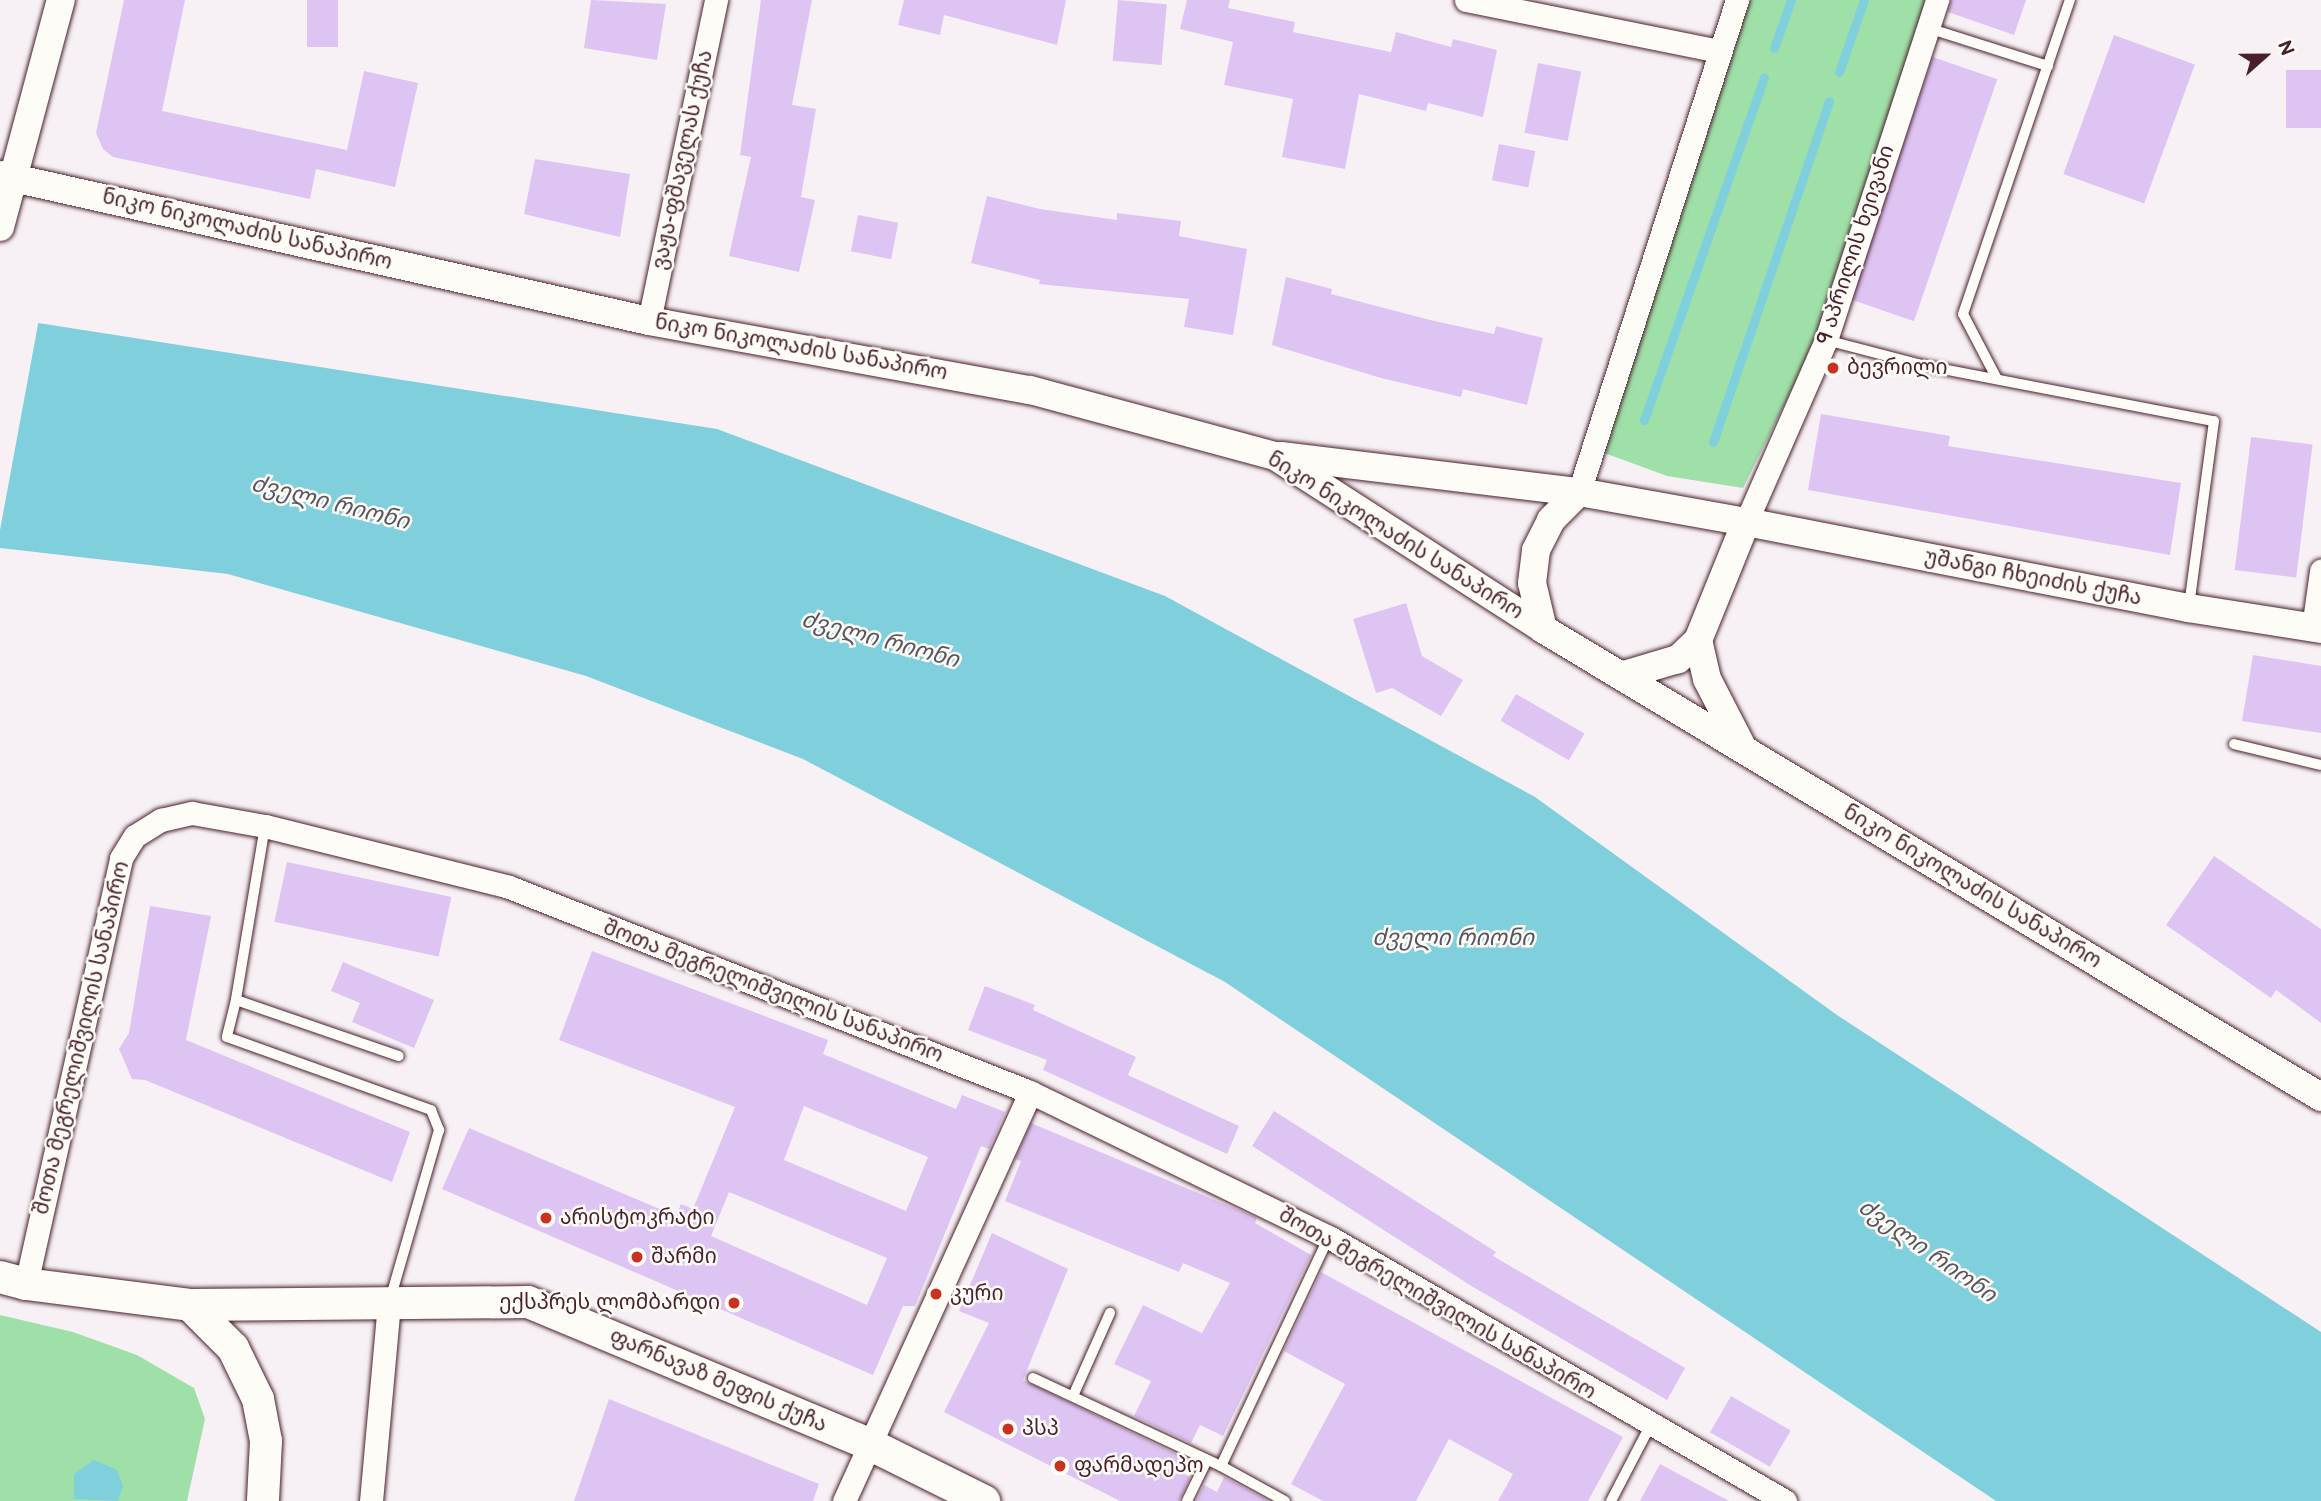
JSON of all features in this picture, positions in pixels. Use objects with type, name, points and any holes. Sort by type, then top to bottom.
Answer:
[{"type":"main road","name":"ფარნავაზ მეფის ქუჩა","points":[[13,1281],[190,1305],[528,1302],[867,1443],[984,1501]]},
{"type":"main road","points":[[190,1305],[233,1348],[258,1399],[266,1441],[263,1501]]},
{"type":"street","points":[[0,227],[7,176],[61,0]]},
{"type":"street","name":"ვაჟა-ფშაველას ქუჩა","points":[[649,321],[716,0]]},
{"type":"street","points":[[1466,0],[1719,51]]},
{"type":"street","points":[[1275,456],[1579,492],[1746,522],[1698,640],[1678,659],[1624,675],[1543,629],[1532,583],[1536,550],[1551,520],[1579,492],[1737,0]]},
{"type":"street","name":"9 აპრილის ხეივანი","points":[[1746,522],[1826,340],[1937,0]]},
{"type":"street","name":"ნიკო ნიკოლაძის სანაპირო","points":[[7,176],[649,321],[1030,390],[1275,456],[1543,629]]},
{"type":"street","name":"უშანგი ჩხეიძის ქუჩა","points":[[1746,522],[2189,608],[2317,629]]},
{"type":"street","points":[[2317,629],[2321,571]]},
{"type":"street","points":[[1698,640],[1722,715],[1743,749]]},
{"type":"street","name":"ნიკო ნიკოლაძის სანაპირო","points":[[1624,675],[2321,1097]]},
{"type":"street","name":"შოთა მეგრელიშვილის სანაპირო","points":[[13,1281],[121,858],[135,836],[160,820],[192,813],[265,826],[509,887],[1030,1093],[1329,1237],[1650,1426],[1785,1501]]},
{"type":"street","points":[[844,1501],[867,1443],[1030,1093]]},
{"type":"street","points":[[371,1501],[389,1303]]},
{"type":"lane","points":[[1997,379],[1963,314],[2070,0]]},
{"type":"lane","points":[[1928,28],[2048,66]]},
{"type":"lane","points":[[1826,340],[1997,379],[2214,421],[2189,608]]},
{"type":"lane","points":[[2234,744],[2321,765]]},
{"type":"lane","points":[[265,826],[228,1037],[431,1110],[439,1130],[389,1303]]},
{"type":"lane","points":[[236,1000],[399,1056]]},
{"type":"lane","points":[[1221,1466],[1329,1237]]},
{"type":"lane","points":[[1073,1396],[1110,1313]]},
{"type":"lane","points":[[1033,1378],[1221,1466],[1285,1501]]},
{"type":"lane","points":[[1611,1501],[1650,1426]]},
{"type":"lane","points":[[1187,1501],[1207,1460]]},
{"type":"green space","points":[[1744,0],[1931,0],[1826,321],[1743,488],[1667,476],[1599,451]]},
{"type":"green space","points":[[0,1315],[73,1332],[137,1355],[194,1388],[205,1419],[187,1501],[0,1501]]},
{"type":"water","name":"ძველი რიონი","points":[[0,317],[717,429],[1165,596],[1535,797],[1837,1015],[2321,1332],[2321,1501],[1996,1501],[1225,982],[803,759],[586,676],[228,574],[0,548]]},
{"type":"water","points":[[94,1460],[117,1470],[123,1486],[118,1501],[74,1499],[74,1474]]},
{"type":"pier","points":[[0,313],[39,319],[0,530]]},
{"type":"building","points":[[124,0],[185,0],[162,111],[347,150],[364,71],[418,83],[395,187],[316,169],[310,199],[113,157],[103,149],[96,133]]},
{"type":"building","points":[[307,0],[338,0],[338,47],[307,47]]},
{"type":"building","points":[[591,0],[666,4],[657,60],[584,48]]},
{"type":"building","points":[[761,0],[812,0],[792,105],[816,109],[801,197],[815,200],[799,272],[729,256],[751,157],[740,155]]},
{"type":"building","points":[[904,0],[1066,0],[1057,45],[944,15],[940,35],[898,25]]},
{"type":"building","points":[[1118,0],[1167,4],[1161,65],[1113,61]]},
{"type":"building","points":[[1187,0],[1230,0],[1228,8],[1295,22],[1293,32],[1391,52],[1396,32],[1451,47],[1453,39],[1497,50],[1483,117],[1428,103],[1426,111],[1359,94],[1345,169],[1282,157],[1293,99],[1224,85],[1233,42],[1180,29]]},
{"type":"building","points":[[1951,0],[2026,0],[2014,35],[1948,12]]},
{"type":"building","points":[[2114,35],[2195,64],[2144,203],[2063,174]]},
{"type":"building","points":[[1933,57],[1997,79],[1914,321],[1850,299]]},
{"type":"building","points":[[1538,63],[1581,71],[1568,141],[1524,133]]},
{"type":"building","points":[[2286,70],[2321,70],[2321,128],[2286,128]]},
{"type":"building","points":[[1499,144],[1535,151],[1528,187],[1492,180]]},
{"type":"building","points":[[535,159],[630,174],[620,237],[524,214]]},
{"type":"building","points":[[987,196],[1040,209],[1117,220],[1117,213],[1181,221],[1179,236],[1247,249],[1233,335],[1184,327],[1189,299],[1039,284],[1040,280],[971,263]]},
{"type":"building","points":[[858,215],[898,223],[891,259],[851,251]]},
{"type":"building","points":[[1286,277],[1332,289],[1331,294],[1430,320],[1494,334],[1496,326],[1543,338],[1527,405],[1463,389],[1461,397],[1381,378],[1272,345]]},
{"type":"building","points":[[1821,414],[1950,436],[1948,446],[2181,483],[2170,555],[1808,490]]},
{"type":"building","points":[[2251,437],[2313,445],[2296,578],[2235,570]]},
{"type":"building","points":[[1406,603],[1422,656],[1463,680],[1441,716],[1392,688],[1376,693],[1353,619]]},
{"type":"building","points":[[2253,655],[2321,666],[2321,733],[2242,721]]},
{"type":"building","points":[[1516,694],[1584,733],[1569,760],[1500,721]]},
{"type":"building","points":[[2214,856],[2321,929],[2321,1023],[2276,990],[2271,998],[2166,925]]},
{"type":"building","points":[[287,862],[451,897],[439,957],[274,922]]},
{"type":"building","points":[[150,906],[211,916],[186,1040],[410,1132],[392,1182],[145,1080],[132,1079],[119,1049],[129,1033]]},
{"type":"building","points":[[592,951],[828,1040],[823,1054],[956,1109],[962,1095],[1005,1112],[989,1149],[981,1146],[915,1306],[903,1306],[873,1375],[442,1189],[469,1128],[676,1216],[681,1204],[693,1209],[735,1107],[559,1040]],"holes":[[[804,1106],[928,1157],[906,1211],[784,1160]],[[729,1192],[887,1258],[867,1305],[711,1236]]]},
{"type":"building","points":[[343,962],[434,1000],[414,1048],[352,1022],[360,1003],[331,991]]},
{"type":"building","points":[[985,986],[1035,1005],[1033,1010],[1136,1057],[1128,1075],[1239,1126],[1227,1154],[1043,1070],[1047,1060],[968,1030]]},
{"type":"building","points":[[1274,1111],[1496,1252],[1493,1256],[1685,1368],[1667,1400],[1473,1287],[1252,1146]]},
{"type":"building","points":[[1031,1123],[1253,1216],[1257,1218],[1255,1223],[1311,1255],[1223,1436],[1200,1425],[1191,1443],[1134,1416],[1151,1381],[1114,1364],[1143,1305],[1202,1333],[1230,1283],[1183,1263],[1179,1272],[1005,1201],[1021,1161],[1015,1159]]},
{"type":"building","points":[[992,1233],[1068,1269],[1023,1380],[1184,1458],[1178,1471],[1190,1477],[1179,1501],[1120,1501],[944,1412],[989,1323],[959,1311]]},
{"type":"building","points":[[1321,1272],[1623,1437],[1588,1501],[1498,1501],[1513,1474],[1449,1439],[1416,1501],[1323,1501],[1291,1484],[1345,1384],[1284,1351]]},
{"type":"building","points":[[1731,1396],[1791,1430],[1770,1467],[1710,1432]]},
{"type":"building","points":[[609,1399],[819,1484],[813,1501],[574,1501]]},
{"type":"building","points":[[1660,1464],[1729,1501],[1640,1501]]},
{"type":"building","points":[[1224,1477],[1269,1501],[1196,1501],[1204,1485],[1217,1492]]},
{"type":"waterway","points":[[1774,48],[1791,0]]},
{"type":"waterway","points":[[1839,72],[1864,0]]},
{"type":"waterway","points":[[1644,420],[1764,77]]},
{"type":"waterway","points":[[1713,442],[1829,101]]},
{"type":"place","name":"ბევრილი","points":[[1833,368]]},
{"type":"place","name":"არისტოკრატი","points":[[546,1218]]},
{"type":"place","name":"შარმი","points":[[637,1257]]},
{"type":"place","name":"კური","points":[[936,1294]]},
{"type":"place","name":"ექსპრეს ლომბარდი","points":[[734,1303]]},
{"type":"place","name":"პსპ","points":[[1008,1429]]},
{"type":"place","name":"ფარმადეპო","points":[[1060,1466]]}]
